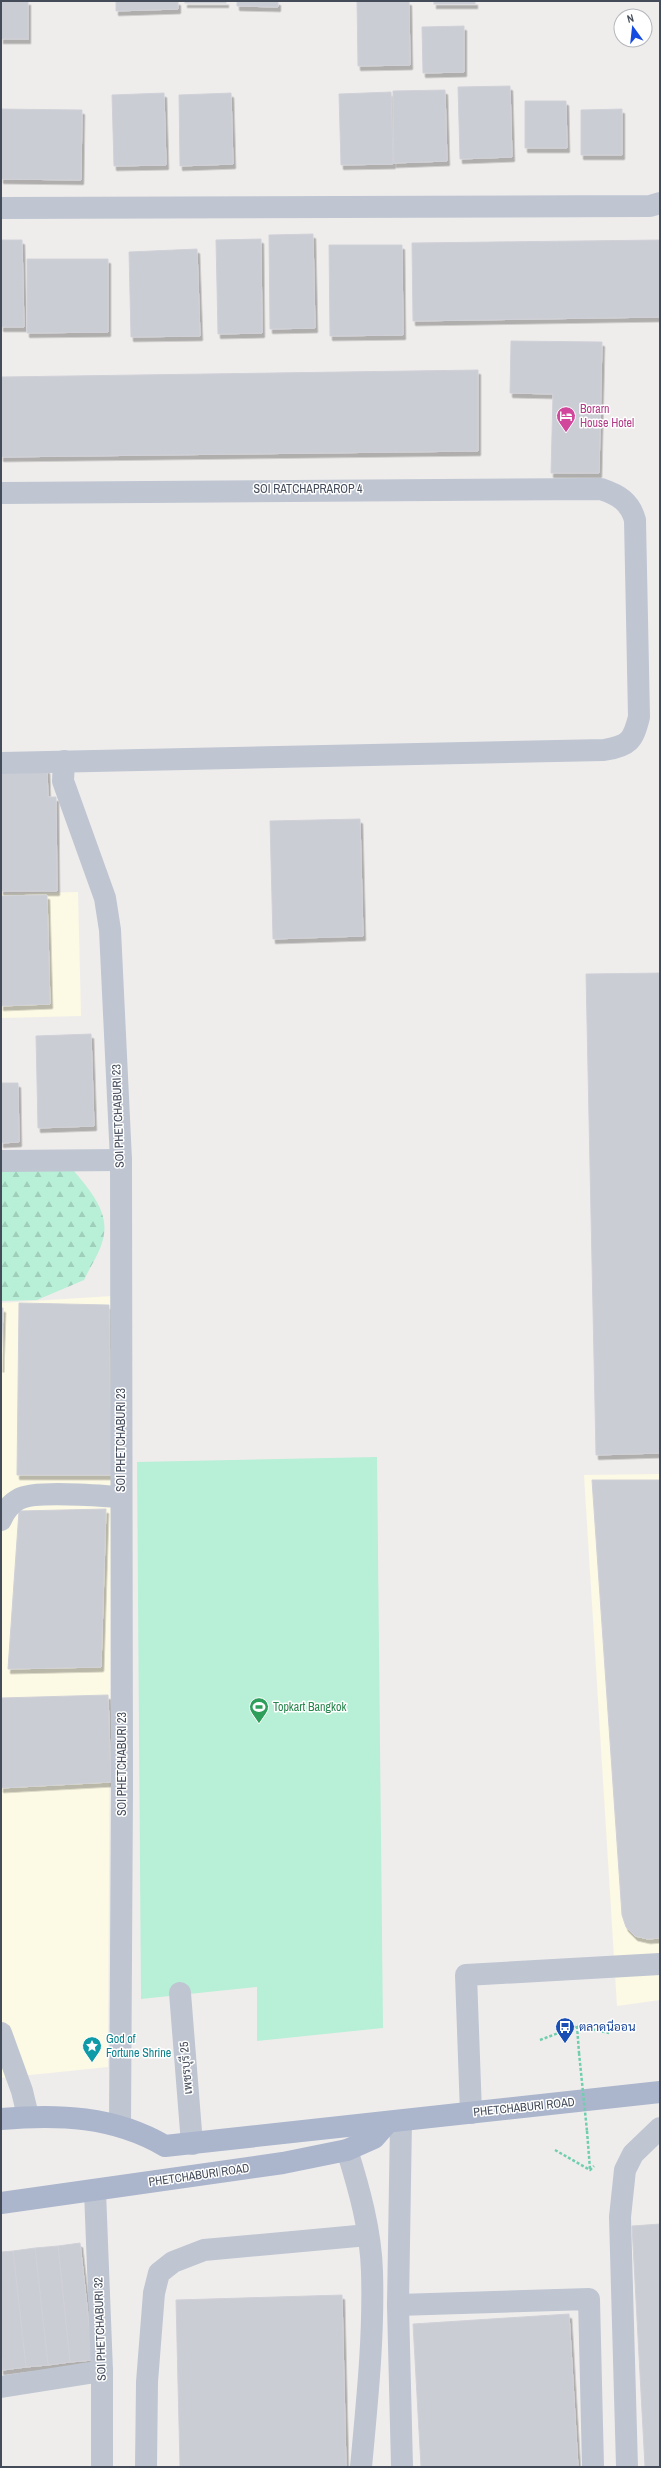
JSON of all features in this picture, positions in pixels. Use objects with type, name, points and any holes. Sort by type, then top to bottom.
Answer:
[{"type":"main road","name":"PHETCHABURI ROAD","points":[[1,2119],[28,2116],[76,2117],[135,2130],[165,2146],[660,2092]]},
{"type":"main road","name":"PHETCHABURI ROAD","points":[[1,2204],[283,2163],[347,2150],[374,2138],[394,2121]]},
{"type":"street","points":[[1,208],[650,206],[660,203]]},
{"type":"street","name":"SOI RATCHAPRAROP 4","points":[[1,492],[601,489],[614,493],[632,508],[635,528],[638,717],[634,734],[629,743],[620,747],[596,751],[64,761]]},
{"type":"street","points":[[1,763],[64,761]]},
{"type":"street","name":"SOI PHETCHABURI 23","points":[[64,761],[63,781],[105,898],[110,930],[121,1160],[120,2126]]},
{"type":"street","points":[[1,1161],[121,1160]]},
{"type":"street","points":[[1,1520],[4,1512],[19,1499],[39,1495],[121,1496]]},
{"type":"street","points":[[471,2113],[466,1974],[660,1964]]},
{"type":"street","name":"เพชรบุรี 25","points":[[180,1993],[192,2144]]},
{"type":"street","points":[[1,2033],[22,2091],[28,2116]]},
{"type":"street","points":[[394,2121],[402,2467]]},
{"type":"street","points":[[626,2467],[620,2217],[625,2170],[633,2154],[660,2128]]},
{"type":"street","points":[[347,2150],[356,2178],[368,2236],[372,2271],[372,2346],[362,2467]]},
{"type":"street","name":"SOI PHETCHABURI 32","points":[[95,2191],[102,2371],[102,2467]]},
{"type":"street","points":[[146,2467],[147,2382],[154,2293],[159,2273],[173,2262],[204,2250],[368,2236]]},
{"type":"street","points":[[398,2305],[589,2300],[593,2467]]},
{"type":"street","points":[[1,2387],[102,2371]]},
{"type":"path","points":[[577,2026],[590,2170]]},
{"type":"path","points":[[540,2040],[577,2026],[610,2033]]},
{"type":"path","points":[[555,2150],[590,2170]]},
{"type":"path","points":[[590,2170],[595,2165]]},
{"type":"shaded area","points":[[78,892],[81,1016],[1,1018],[1,894]]},
{"type":"shaded area","points":[[112,1296],[108,2067],[1,2078],[1,1303]]},
{"type":"shaded area","points":[[660,1474],[660,2000],[617,2006],[584,1475]]},
{"type":"green space","points":[[1,1166],[74,1171],[91,1192],[103,1216],[104,1234],[99,1252],[84,1280],[37,1300],[1,1301]]},
{"type":"green space","name":"Topkart Bangkok","points":[[377,1457],[383,2028],[257,2041],[257,1987],[141,1999],[137,1462]]},
{"type":"building","points":[[1,1],[28,1],[28,39],[1,39]]},
{"type":"building","points":[[116,1],[178,1],[178,9],[116,11]]},
{"type":"building","points":[[185,1],[226,1],[226,3],[185,3]]},
{"type":"building","points":[[237,1],[278,1],[278,7],[237,6]]},
{"type":"building","points":[[357,1],[409,1],[410,65],[358,66]]},
{"type":"building","points":[[434,1],[475,1],[475,4],[434,4]]},
{"type":"building","points":[[464,26],[464,72],[423,73],[422,27]]},
{"type":"building","points":[[510,86],[512,157],[460,159],[458,87]]},
{"type":"building","points":[[445,90],[447,161],[394,163],[393,91]]},
{"type":"building","points":[[391,92],[393,164],[341,165],[339,94]]},
{"type":"building","points":[[164,93],[166,165],[114,166],[112,95]]},
{"type":"building","points":[[231,93],[233,164],[180,166],[179,95]]},
{"type":"building","points":[[525,101],[566,101],[567,148],[525,148]]},
{"type":"building","points":[[1,109],[82,110],[81,180],[1,179]]},
{"type":"building","points":[[622,109],[622,155],[581,155],[581,110]]},
{"type":"building","points":[[313,234],[315,328],[270,329],[269,235]]},
{"type":"building","points":[[261,239],[262,333],[218,334],[216,240]]},
{"type":"building","points":[[1,240],[22,240],[24,327],[1,327]]},
{"type":"building","points":[[660,240],[660,317],[413,321],[412,243]]},
{"type":"building","points":[[329,245],[402,245],[403,335],[330,336]]},
{"type":"building","points":[[197,249],[200,336],[131,337],[129,252]]},
{"type":"building","points":[[27,259],[108,259],[108,332],[27,333]]},
{"type":"building","points":[[511,341],[602,342],[599,473],[551,473],[553,394],[510,393]]},
{"type":"building","points":[[478,370],[478,451],[1,457],[1,377]]},
{"type":"building","points":[[1,769],[47,769],[48,797],[56,797],[57,891],[1,891]]},
{"type":"building","points":[[360,819],[363,936],[273,939],[270,821]]},
{"type":"building","points":[[47,895],[50,1004],[1,1006],[1,896]]},
{"type":"building","points":[[660,973],[660,1453],[596,1455],[586,974]]},
{"type":"building","points":[[91,1034],[94,1126],[38,1128],[36,1036]]},
{"type":"building","points":[[1,1083],[18,1083],[19,1142],[1,1143]]},
{"type":"building","points":[[19,1303],[109,1305],[111,1475],[17,1475]]},
{"type":"building","points":[[1,1308],[3,1308],[1,1368]]},
{"type":"building","points":[[592,1480],[660,1480],[660,1938],[648,1939],[635,1936],[626,1927],[622,1915]]},
{"type":"building","points":[[106,1509],[101,1667],[8,1669],[19,1511]]},
{"type":"building","points":[[108,1695],[111,1782],[1,1788],[1,1698]]},
{"type":"building","points":[[660,2224],[660,2467],[645,2467],[632,2226]]},
{"type":"building","points":[[80,2243],[93,2360],[70,2362],[58,2246]]},
{"type":"building","points":[[58,2246],[70,2362],[48,2365],[35,2248]]},
{"type":"building","points":[[35,2248],[48,2365],[26,2367],[13,2251]]},
{"type":"building","points":[[13,2251],[26,2367],[3,2370],[1,2347],[1,2252]]},
{"type":"building","points":[[342,2295],[346,2467],[180,2467],[176,2300]]},
{"type":"building","points":[[569,2314],[578,2467],[421,2467],[413,2324]]},
{"type":"building","points":[[1,2347],[3,2370],[1,2370]]},
{"type":"place","name":"Borarn House Hotel","points":[[566,433]]},
{"type":"place","name":"Topkart Bangkok","points":[[259,1724]]},
{"type":"place","name":"ตลาดนีออน","points":[[565,2044]]},
{"type":"place","name":"God of Fortune Shrine","points":[[92,2063]]}]
